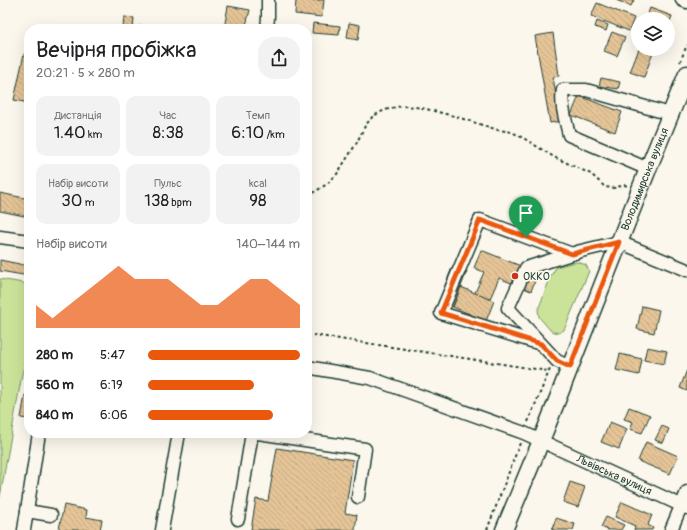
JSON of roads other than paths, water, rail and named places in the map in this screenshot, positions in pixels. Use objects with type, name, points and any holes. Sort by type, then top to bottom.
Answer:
[{"type":"main road","name":"Володимирська вулиця","points":[[504,530],[541,442],[619,242],[687,74]]},
{"type":"street","points":[[267,24],[268,0]]},
{"type":"street","points":[[682,0],[687,2]]},
{"type":"street","points":[[648,169],[569,135],[562,96],[563,90],[586,90],[670,114]]},
{"type":"street","points":[[541,344],[441,313],[480,220],[572,254]]},
{"type":"street","points":[[0,237],[24,240]]},
{"type":"street","points":[[570,367],[557,361],[508,308],[526,268],[619,242],[687,270]]},
{"type":"street","name":"Львівська вулиця","points":[[312,369],[370,378],[524,433],[684,507]]},
{"type":"street","points":[[24,530],[38,438]]},
{"type":"street","points":[[162,530],[178,438]]},
{"type":"street","points":[[238,519],[251,438]]},
{"type":"street","points":[[291,438],[365,449],[358,498]]},
{"type":"street","points":[[671,530],[684,507],[687,492]]},
{"type":"street","points":[[27,511],[51,515]]},
{"type":"place","name":"ОККО","points":[[515,276]]}]
